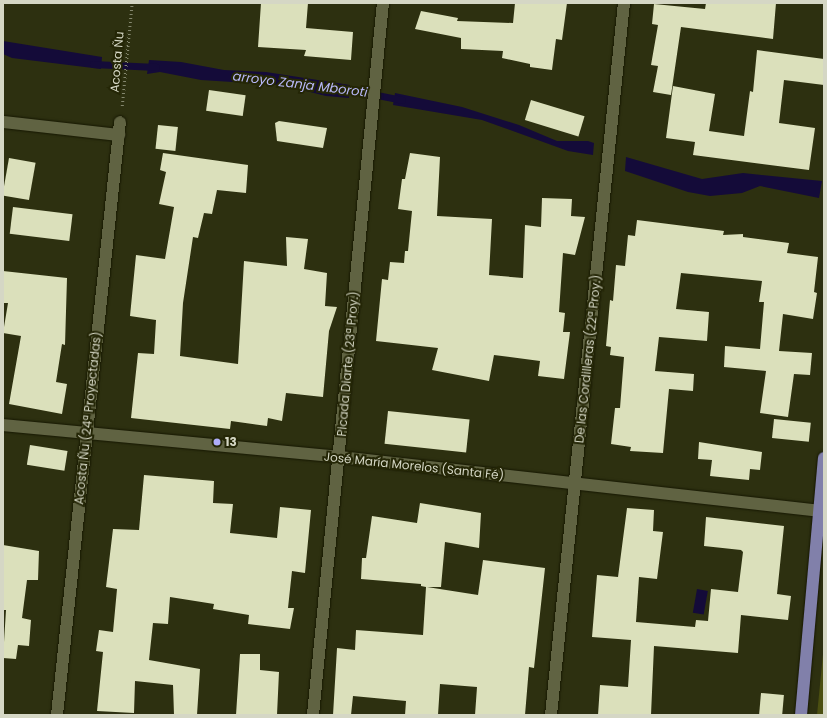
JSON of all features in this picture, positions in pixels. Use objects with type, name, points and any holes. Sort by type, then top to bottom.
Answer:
[{"type":"main road","points":[[801,715],[821,510],[824,458]]},
{"type":"street","name":"Picada Diarte (23ª Proy.)","points":[[313,715],[383,3]]},
{"type":"street","name":"De las Cordilleras (22ª Proy.)","points":[[551,715],[624,3]]},
{"type":"street","points":[[3,122],[119,135]]},
{"type":"street","name":"Acosta Ñu (24ª Proyectadas)","points":[[57,715],[120,122]]},
{"type":"street","name":"José María Morelos (Santa Fé)","points":[[3,425],[339,457],[821,510]]},
{"type":"path","name":"Acosta Ñu","points":[[120,122],[132,3]]},
{"type":"green space","points":[[824,644],[824,715],[817,715]]},
{"type":"water","points":[[3,41],[102,57],[101,69],[12,58],[3,54]]},
{"type":"water","points":[[149,60],[181,62],[224,70],[266,72],[350,85],[349,98],[326,96],[282,85],[201,80],[160,72],[147,74]]},
{"type":"water","points":[[395,93],[462,107],[519,125],[557,141],[588,141],[594,143],[593,155],[568,151],[482,120],[393,105]]},
{"type":"water","points":[[626,157],[702,179],[743,173],[822,181],[819,198],[760,186],[742,193],[710,196],[688,192],[625,171]]},
{"type":"water","points":[[697,589],[708,591],[704,615],[693,613]]},
{"type":"building","points":[[261,3],[308,3],[306,28],[353,32],[351,60],[304,56],[306,50],[258,47]]},
{"type":"building","points":[[515,3],[567,3],[562,40],[556,39],[552,70],[530,67],[530,64],[502,58],[503,51],[461,49],[461,38],[415,29],[421,11],[458,18],[457,21],[513,23]]},
{"type":"building","points":[[706,3],[776,3],[773,39],[681,27],[671,95],[653,92],[658,66],[651,65],[658,25],[652,24],[654,4],[705,9]]},
{"type":"building","points":[[757,50],[824,59],[824,85],[784,80],[779,123],[815,128],[809,170],[693,155],[695,142],[666,138],[673,86],[715,94],[709,131],[744,136],[750,91],[753,92]]},
{"type":"building","points":[[209,90],[246,95],[243,116],[206,111]]},
{"type":"building","points":[[531,100],[585,116],[578,136],[525,120]]},
{"type":"building","points":[[279,121],[327,128],[323,148],[277,141],[275,123]]},
{"type":"building","points":[[158,125],[178,127],[175,151],[155,149]]},
{"type":"building","points":[[163,153],[248,165],[246,193],[217,190],[212,214],[204,213],[198,238],[193,237],[183,303],[180,356],[238,364],[244,261],[287,266],[286,237],[308,239],[304,269],[327,273],[325,306],[337,307],[329,331],[323,397],[286,393],[282,421],[268,418],[267,426],[231,421],[230,429],[131,418],[138,353],[154,354],[156,320],[130,316],[136,255],[165,259],[174,207],[159,204],[166,172],[160,170]]},
{"type":"building","points":[[410,153],[440,157],[437,216],[492,219],[489,275],[523,278],[525,225],[541,227],[542,198],[572,199],[571,216],[585,217],[575,255],[563,253],[559,312],[565,313],[563,332],[570,332],[564,379],[538,376],[540,361],[494,355],[489,381],[432,370],[438,348],[376,341],[382,279],[388,280],[390,262],[404,263],[405,251],[408,251],[412,211],[398,209],[402,179],[405,179]]},
{"type":"building","points":[[9,158],[36,163],[29,200],[3,196]]},
{"type":"building","points":[[13,207],[73,214],[69,241],[10,234]]},
{"type":"building","points":[[637,220],[724,231],[723,235],[743,234],[743,237],[789,243],[787,253],[818,257],[814,292],[817,293],[813,319],[783,314],[779,351],[812,353],[810,375],[794,374],[788,417],[760,413],[766,371],[724,367],[725,346],[760,349],[764,302],[759,302],[762,281],[681,273],[676,309],[709,312],[707,341],[659,337],[655,371],[694,374],[693,391],[669,389],[663,453],[630,451],[631,447],[611,444],[615,408],[620,408],[624,357],[610,355],[611,347],[606,346],[610,300],[613,301],[616,265],[625,266],[628,235],[635,236]]},
{"type":"building","points":[[3,271],[67,278],[65,345],[62,344],[56,382],[67,384],[62,414],[9,404],[21,336],[3,333],[8,303],[3,303]]},
{"type":"building","points":[[388,411],[470,420],[466,452],[385,444]]},
{"type":"building","points":[[774,419],[811,423],[809,442],[772,438]]},
{"type":"building","points":[[699,442],[762,452],[760,470],[750,469],[749,480],[710,476],[712,460],[698,459]]},
{"type":"building","points":[[30,445],[68,451],[64,471],[27,465]]},
{"type":"building","points":[[144,475],[214,481],[213,503],[233,504],[230,533],[277,538],[280,507],[311,510],[305,573],[292,571],[288,608],[294,608],[290,629],[248,624],[249,615],[213,609],[214,604],[170,597],[168,624],[153,623],[149,660],[200,669],[197,715],[174,715],[173,685],[135,681],[134,713],[97,711],[103,652],[96,651],[99,630],[113,632],[117,589],[106,587],[113,529],[139,530]]},
{"type":"building","points":[[420,503],[481,513],[479,548],[445,542],[441,587],[427,587],[478,595],[483,560],[545,568],[534,668],[529,667],[525,715],[475,715],[477,687],[440,684],[438,715],[405,715],[406,701],[353,696],[351,715],[333,715],[337,648],[355,650],[356,630],[423,635],[426,587],[421,586],[421,584],[361,579],[362,558],[366,558],[372,516],[417,523]]},
{"type":"building","points":[[627,508],[654,510],[653,531],[663,532],[657,579],[639,577],[636,622],[695,627],[696,620],[708,621],[711,589],[738,592],[743,552],[741,550],[704,546],[706,517],[784,526],[777,594],[791,596],[788,620],[741,615],[738,653],[654,646],[651,715],[598,715],[600,685],[628,687],[631,640],[592,637],[597,575],[618,577]]},
{"type":"building","points":[[3,545],[39,551],[38,580],[27,580],[22,618],[31,620],[29,646],[18,645],[16,659],[3,658],[6,610],[3,610]]},
{"type":"building","points":[[240,654],[260,654],[260,670],[279,672],[277,715],[236,715]]},
{"type":"building","points":[[761,693],[784,695],[782,715],[759,715]]},
{"type":"waterway","name":"arroyo Zanja Mboroti","points":[[93,64],[156,67]]},
{"type":"waterway","name":"arroyo Zanja Mboroti","points":[[341,88],[402,100]]},
{"type":"place","name":"13","points":[[217,442]]}]
